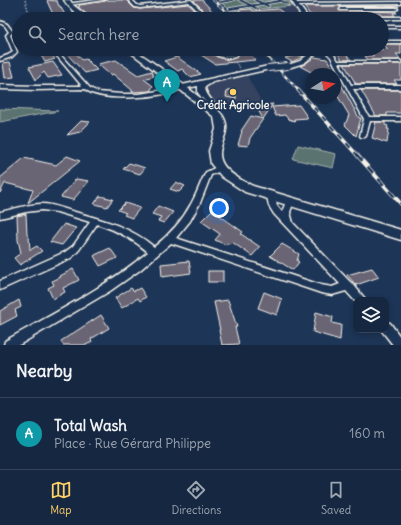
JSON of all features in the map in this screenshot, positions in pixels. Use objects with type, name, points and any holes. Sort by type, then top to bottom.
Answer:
[{"type":"main road","points":[[68,2],[80,12]]},
{"type":"main road","points":[[295,2],[302,12]]},
{"type":"main road","points":[[140,56],[215,113]]},
{"type":"main road","points":[[182,87],[252,71],[288,66],[302,62],[310,56]]},
{"type":"main road","points":[[182,87],[190,89],[221,78]]},
{"type":"main road","points":[[201,86],[201,93],[212,104],[215,113],[222,123],[214,153],[217,163],[230,177],[241,185],[271,196],[316,208],[401,235]]},
{"type":"street","points":[[68,2],[103,0]]},
{"type":"street","points":[[130,0],[136,6],[190,0],[202,12]]},
{"type":"street","points":[[320,0],[323,4]]},
{"type":"street","points":[[332,0],[344,12]]},
{"type":"street","points":[[341,9],[396,9],[380,0]]},
{"type":"street","points":[[295,2],[323,4],[401,3]]},
{"type":"street","points":[[389,19],[401,18]]},
{"type":"street","points":[[0,22],[6,25],[12,32]]},
{"type":"street","points":[[389,27],[401,27]]},
{"type":"street","points":[[12,33],[8,35],[12,45]]},
{"type":"street","points":[[389,42],[401,42]]},
{"type":"street","points":[[0,60],[12,54]]},
{"type":"street","points":[[59,56],[92,92],[136,96],[152,95],[182,87]]},
{"type":"street","points":[[221,56],[232,57]]},
{"type":"street","points":[[333,56],[367,119],[363,136]]},
{"type":"street","points":[[337,62],[401,62]]},
{"type":"street","points":[[0,87],[86,87]]},
{"type":"street","points":[[350,87],[401,87]]},
{"type":"street","points":[[367,119],[401,119]]},
{"type":"street","points":[[10,345],[107,288],[170,239],[187,219],[208,174],[221,168]]},
{"type":"street","points":[[271,196],[273,206],[358,297]]},
{"type":"street","points":[[290,201],[286,212],[291,226]]},
{"type":"street","points":[[0,215],[44,207],[96,220],[117,227],[140,240],[154,252]]},
{"type":"street","points":[[0,286],[68,255],[76,248],[96,220]]},
{"type":"street","points":[[170,239],[231,261],[321,289],[332,291],[349,286]]},
{"type":"street","points":[[389,331],[400,345]]},
{"type":"lane","points":[[221,2],[232,0]]},
{"type":"lane","points":[[240,0],[256,8]]},
{"type":"lane","points":[[255,0],[268,6]]},
{"type":"lane","points":[[230,9],[279,0],[288,4]]},
{"type":"path","points":[[25,0],[28,12]]},
{"type":"path","points":[[232,57],[241,70],[252,71]]},
{"type":"shaded area","points":[[293,6],[297,12],[232,12],[231,11]]},
{"type":"shaded area","points":[[247,76],[269,115],[216,103],[205,92],[206,87],[212,83]]},
{"type":"green space","points":[[218,0],[289,0],[293,6],[231,11]]},
{"type":"green space","points":[[0,109],[58,111],[0,122]]},
{"type":"green space","points":[[298,145],[336,154],[333,168],[293,159]]},
{"type":"building","points":[[126,0],[134,8],[140,9],[188,4],[195,10],[183,12],[84,12],[78,7],[80,6],[79,5],[105,1]]},
{"type":"building","points":[[193,0],[202,0],[213,12],[205,12]]},
{"type":"building","points":[[47,1],[57,1],[63,12],[52,12]]},
{"type":"building","points":[[304,6],[341,6],[339,10],[396,12],[397,13],[393,13],[395,16],[389,16],[389,12],[308,12]]},
{"type":"building","points":[[341,6],[398,6],[399,7]]},
{"type":"building","points":[[251,9],[253,11],[278,9],[282,12],[241,12],[239,10]]},
{"type":"building","points":[[389,44],[401,44],[401,54],[396,54],[401,60],[368,60],[365,56],[389,56]]},
{"type":"building","points":[[41,56],[52,56],[55,59],[45,62]]},
{"type":"building","points":[[69,56],[78,56],[82,60],[86,59],[97,70],[85,73]]},
{"type":"building","points":[[203,56],[216,56],[229,60],[238,56],[252,56],[255,60],[215,64]]},
{"type":"building","points":[[292,56],[304,56],[292,62],[285,58]]},
{"type":"building","points":[[339,56],[348,56],[351,60],[342,60]]},
{"type":"building","points":[[177,57],[201,74],[190,77],[182,69],[178,71],[164,61]]},
{"type":"building","points":[[314,57],[327,59],[333,68],[305,69],[300,66]]},
{"type":"building","points":[[116,60],[138,75],[152,71],[154,76],[144,79],[153,86],[150,91],[132,92],[132,90],[113,74],[110,75],[98,64]]},
{"type":"building","points":[[10,62],[14,77],[5,78],[3,63]]},
{"type":"building","points":[[53,62],[62,75],[48,78],[44,72],[36,80],[29,67]]},
{"type":"building","points":[[344,64],[401,64],[401,80],[394,80],[397,84],[356,84]]},
{"type":"building","points":[[341,84],[359,118],[361,118],[356,136],[345,125],[349,115],[341,102]]},
{"type":"building","points":[[227,90],[236,90],[236,99],[226,97]]},
{"type":"building","points":[[361,90],[401,90],[401,113],[387,113],[387,116],[376,116]]},
{"type":"building","points":[[273,104],[263,119],[256,106]]},
{"type":"building","points":[[299,105],[308,118],[294,119],[295,121],[288,119],[285,115],[276,116],[272,107]]},
{"type":"building","points":[[251,116],[263,119],[250,138],[248,146],[238,145],[241,131]]},
{"type":"building","points":[[81,121],[90,122],[80,132],[67,135]]},
{"type":"building","points":[[376,122],[385,122],[385,125],[388,126],[387,143],[372,138]]},
{"type":"building","points":[[67,156],[80,161],[28,203],[33,190],[5,183],[0,193],[0,178],[24,158],[56,165]]},
{"type":"building","points":[[129,163],[145,168],[140,174],[123,169]]},
{"type":"building","points":[[76,179],[89,181],[73,200],[61,197]]},
{"type":"building","points":[[176,182],[185,186],[179,192],[170,189]]},
{"type":"building","points":[[100,196],[113,199],[107,207],[94,204]]},
{"type":"building","points":[[125,203],[140,208],[132,218],[124,215],[126,213],[118,210]]},
{"type":"building","points":[[158,206],[173,212],[164,223],[158,221],[161,217],[152,214]]},
{"type":"building","points":[[212,210],[243,232],[241,234],[260,247],[252,256],[232,242],[226,245],[215,240],[220,234],[201,221]]},
{"type":"building","points":[[26,214],[27,235],[29,237],[30,250],[37,246],[42,251],[20,265],[14,258],[21,253],[18,240],[17,216]]},
{"type":"building","points":[[64,224],[76,228],[62,245],[50,242]]},
{"type":"building","points":[[282,244],[299,254],[297,261],[299,262],[293,270],[270,256]]},
{"type":"building","points":[[110,248],[117,258],[100,266],[94,256]]},
{"type":"building","points":[[189,261],[191,273],[162,277],[161,264]]},
{"type":"building","points":[[372,268],[379,277],[356,285],[347,275]]},
{"type":"building","points":[[73,269],[79,280],[63,288],[65,292],[53,299],[48,288],[54,285],[52,281]]},
{"type":"building","points":[[208,271],[223,271],[223,282],[208,282]]},
{"type":"building","points":[[131,288],[134,291],[140,288],[146,297],[140,301],[138,298],[122,308],[115,298]]},
{"type":"building","points":[[264,292],[282,299],[277,315],[258,308]]},
{"type":"building","points":[[19,300],[21,307],[15,310],[17,316],[0,325],[0,311]]},
{"type":"building","points":[[228,300],[237,327],[235,327],[239,344],[222,345],[214,302]]},
{"type":"building","points":[[316,312],[333,317],[332,323],[341,325],[340,340],[313,332]]},
{"type":"building","points":[[101,315],[109,328],[91,339],[92,342],[86,345],[63,345],[61,341]]},
{"type":"railway","points":[[213,0],[227,12]]},
{"type":"railway","points":[[266,56],[299,91]]},
{"type":"railway","points":[[298,90],[358,156]]},
{"type":"railway","points":[[357,155],[401,204]]},
{"type":"place","name":"Crédit Agricole","points":[[233,92]]},
{"type":"place","name":"Total Wash","points":[[167,102]]}]
